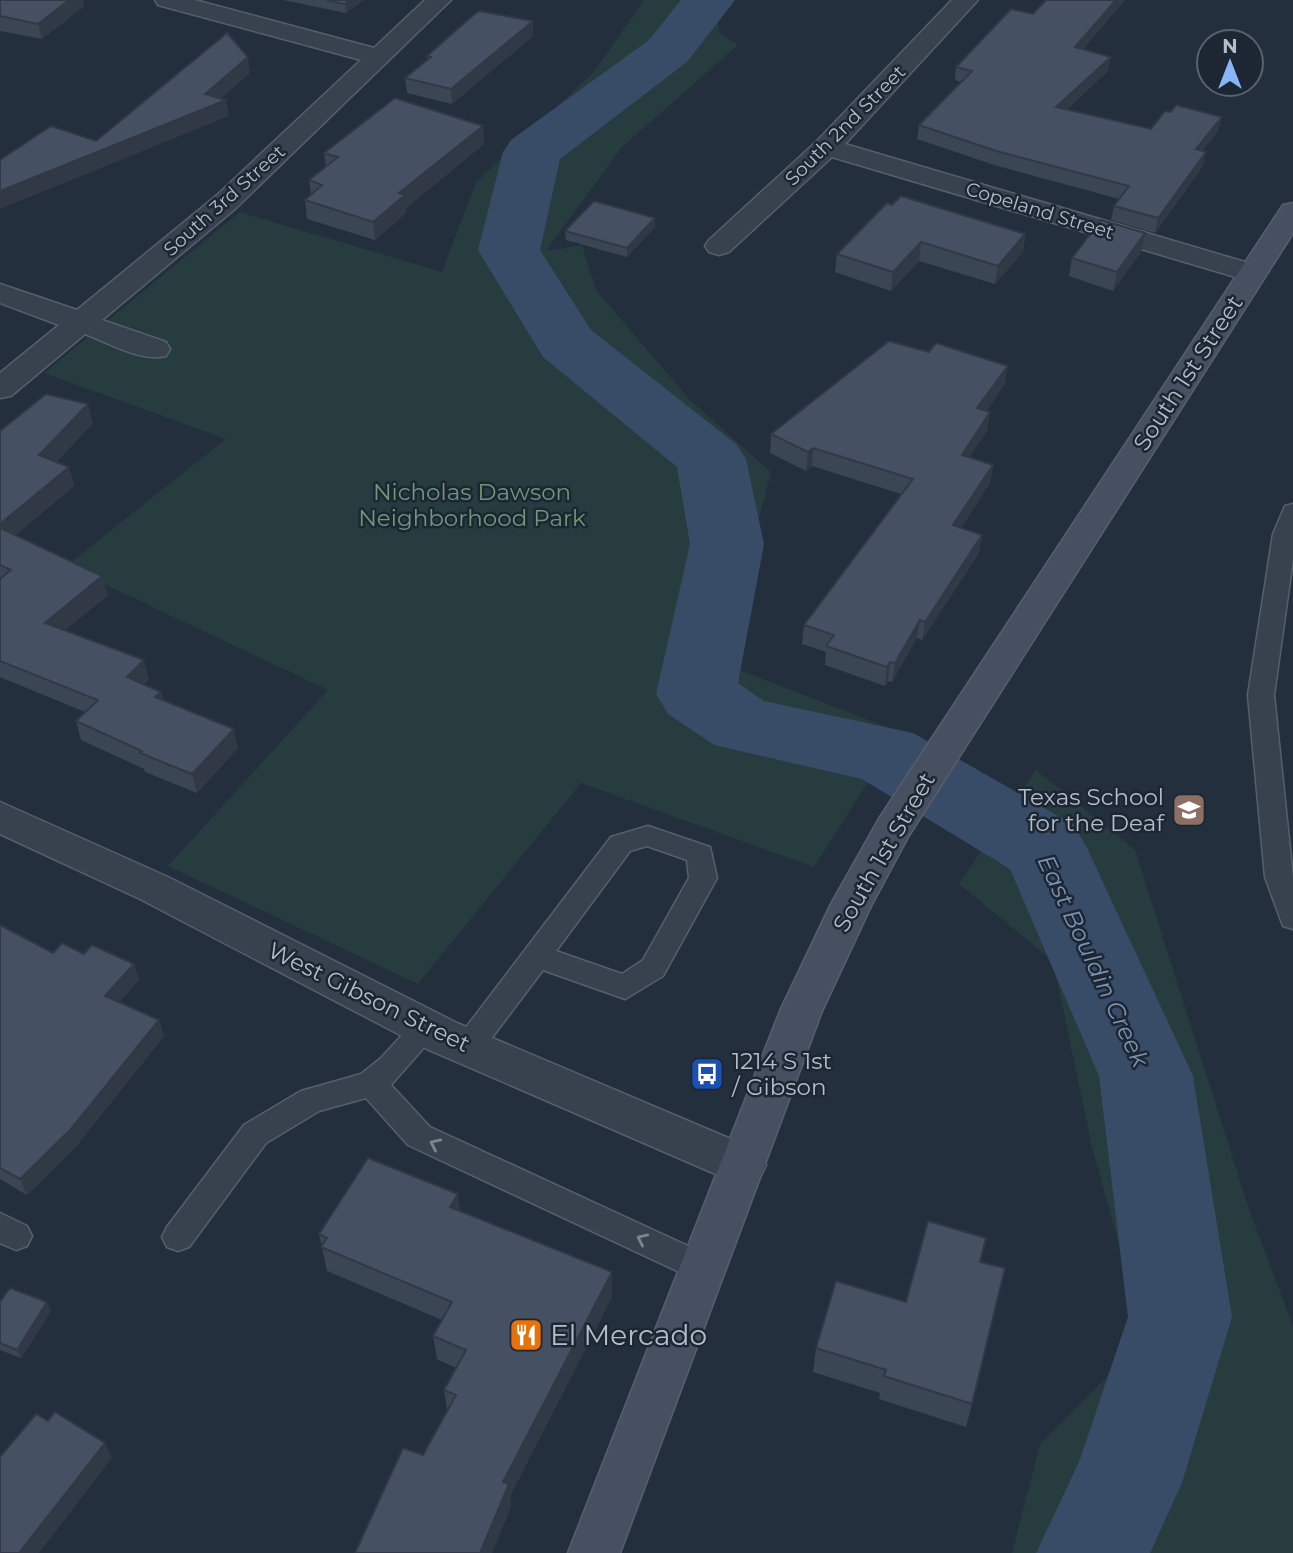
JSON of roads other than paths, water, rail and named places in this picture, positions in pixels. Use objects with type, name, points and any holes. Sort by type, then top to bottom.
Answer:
[{"type":"main road","name":"South 1st Street","points":[[594,1553],[801,1011],[850,904],[940,754],[1293,211]]},
{"type":"street","points":[[167,0],[380,57]]},
{"type":"street","name":"South 3rd Street","points":[[0,389],[226,202],[439,0]]},
{"type":"street","name":"South 2nd Street","points":[[719,246],[827,147],[966,0]]},
{"type":"street","name":"Copeland Street","points":[[827,147],[1252,273]]},
{"type":"street","points":[[0,293],[155,349]]},
{"type":"street","name":"West Gibson Street","points":[[0,817],[154,888],[426,1028],[743,1165]]},
{"type":"lane","points":[[1293,511],[1284,534],[1261,695],[1279,877],[1293,918]]},
{"type":"lane","points":[[468,1047],[621,844],[648,836],[701,854],[703,878],[653,968],[625,986],[537,956]]},
{"type":"lane","points":[[178,1237],[255,1134],[312,1100],[347,1093],[372,1083],[391,1068],[426,1028]]},
{"type":"lane","points":[[372,1083],[397,1115],[419,1136],[703,1268]]},
{"type":"waterway","name":"East Bouldin Creek","points":[[709,0],[668,51],[532,152],[509,250],[566,343],[711,459],[727,544],[696,694],[742,725],[884,754],[1044,848],[1146,1076],[1180,1317],[1127,1483],[1092,1553]]},
{"type":"place","name":"Texas School for the Deaf","points":[[1189,810]]},
{"type":"place","name":"1214 S 1st / Gibson","points":[[707,1074]]},
{"type":"place","name":"El Mercado","points":[[526,1335]]},
{"type":"park label","name":"Nicholas Dawson Neighborhood Park","points":[[472,505]]}]
